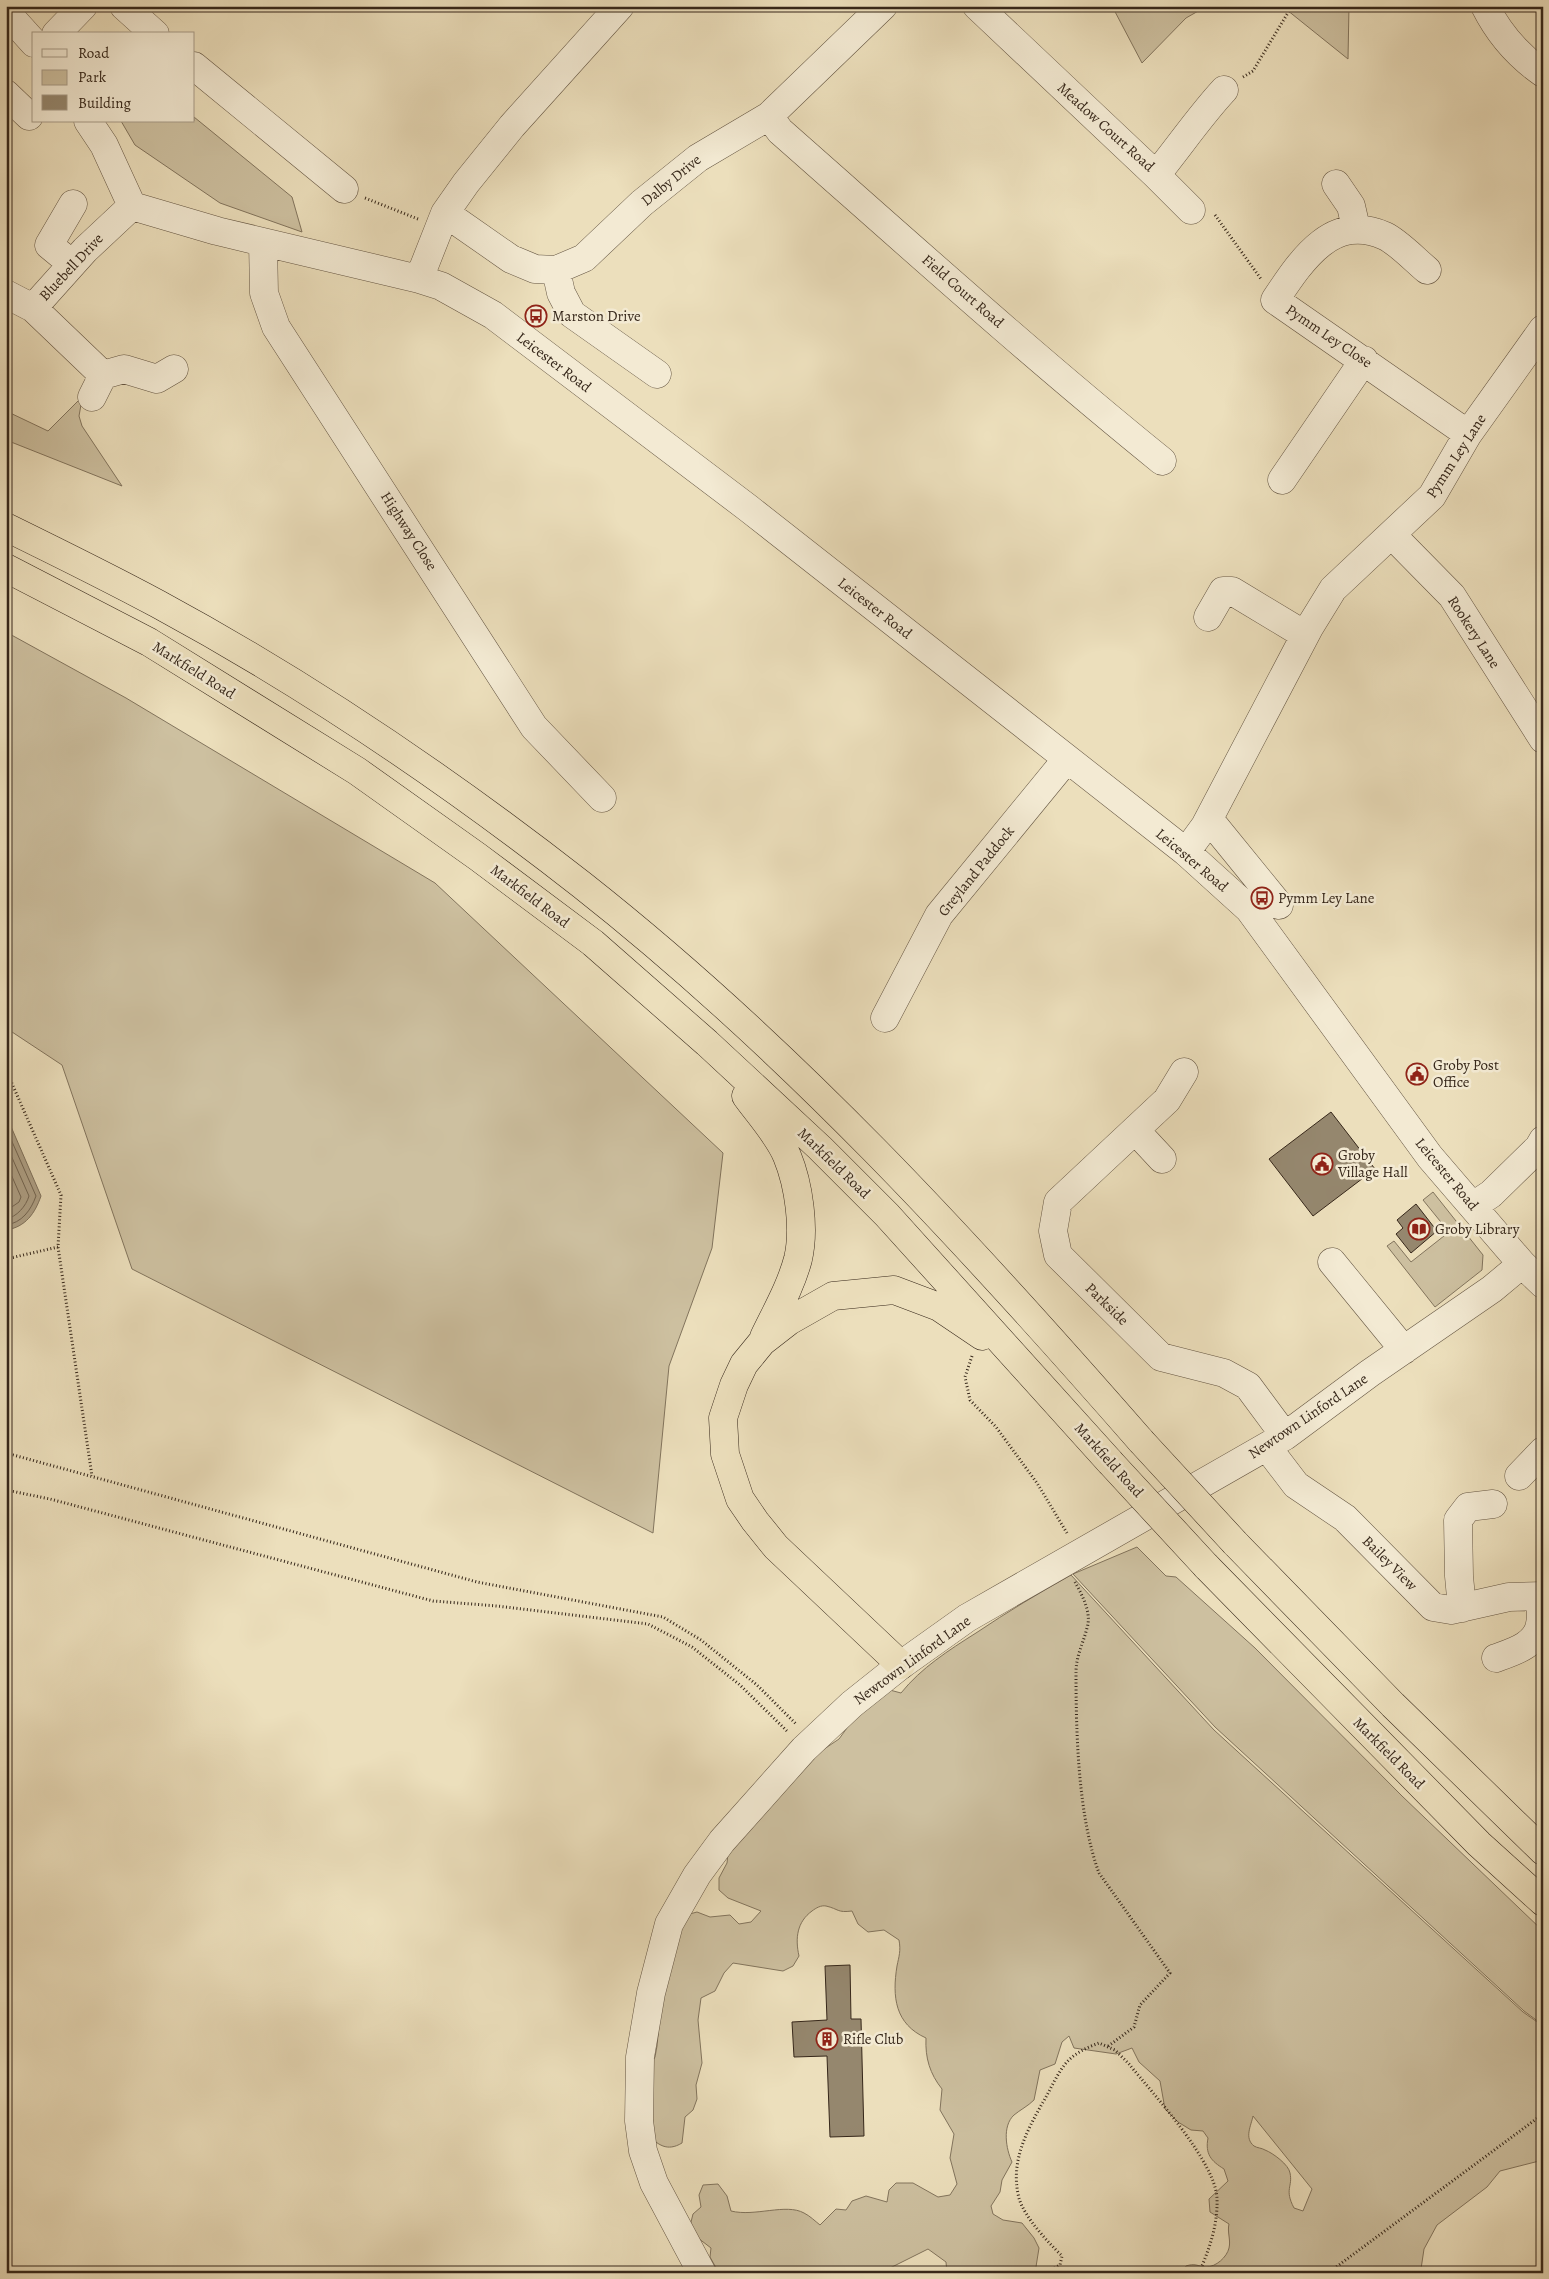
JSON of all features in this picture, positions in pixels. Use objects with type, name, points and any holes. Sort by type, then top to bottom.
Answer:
[{"type":"highway","points":[[6,527],[159,604],[304,690],[382,740],[582,885],[688,974],[811,1087],[899,1174],[1026,1310],[1235,1542],[1393,1705],[1543,1850]]},
{"type":"highway","name":"Markfield Road","points":[[6,568],[149,642],[357,771],[478,857],[593,944],[707,1043],[820,1148],[887,1215],[1206,1566],[1479,1844],[1543,1902]]},
{"type":"highway","points":[[707,1043],[764,1119],[787,1156],[797,1194],[801,1224],[798,1258],[762,1342]]},
{"type":"highway","points":[[901,1665],[776,1547],[740,1499],[725,1454],[723,1418],[734,1385],[744,1364],[762,1342],[789,1321],[832,1296],[894,1290],[939,1307],[1018,1360]]},
{"type":"street","points":[[58,32],[83,6]]},
{"type":"street","points":[[124,6],[154,32]]},
{"type":"street","points":[[419,279],[442,219],[512,126],[620,6]]},
{"type":"street","name":"Dalby Drive","points":[[442,219],[511,259],[535,269],[558,282],[642,203],[698,158],[768,116],[883,6]]},
{"type":"street","name":"Meadow Court Road","points":[[977,6],[1156,175],[1184,140],[1197,119],[1224,90]]},
{"type":"street","points":[[1485,6],[1495,26],[1521,57],[1543,73]]},
{"type":"street","points":[[6,12],[32,41]]},
{"type":"street","points":[[195,67],[344,189]]},
{"type":"street","points":[[6,94],[29,116]]},
{"type":"street","name":"Field Court Road","points":[[768,116],[780,131],[1006,330],[1091,404],[1162,461]]},
{"type":"street","points":[[89,122],[104,145],[132,206]]},
{"type":"street","points":[[1156,175],[1191,210]]},
{"type":"street","points":[[1336,184],[1351,206],[1356,228],[1386,237],[1427,270]]},
{"type":"street","points":[[72,264],[49,245],[73,204]]},
{"type":"street","name":"Leicester Road","points":[[132,206],[263,242],[442,286],[493,315],[748,508],[1060,755],[1186,852],[1249,910],[1430,1157],[1522,1264],[1543,1284]]},
{"type":"street","name":"Bluebell Drive","points":[[6,294],[33,308],[72,264],[132,206]]},
{"type":"street","name":"Pymm Ley Close","points":[[1356,228],[1326,239],[1299,265],[1275,300],[1468,434]]},
{"type":"street","name":"Highway Close","points":[[263,242],[264,293],[276,327],[534,727],[602,798]]},
{"type":"street","points":[[558,282],[572,314],[657,374]]},
{"type":"street","points":[[33,308],[106,381],[157,379],[174,368]]},
{"type":"street","name":"Pymm Ley Lane","points":[[1186,852],[1209,819],[1305,635],[1334,589],[1432,496],[1468,434],[1543,329]]},
{"type":"street","points":[[1282,480],[1364,360]]},
{"type":"street","name":"Rookery Lane","points":[[1392,535],[1452,596],[1543,739]]},
{"type":"street","points":[[1208,617],[1224,591],[1232,591],[1305,635]]},
{"type":"street","points":[[889,976],[926,909],[1060,755]]},
{"type":"street","name":"Greyland Paddock","points":[[885,1018],[939,915],[1060,755]]},
{"type":"street","points":[[1209,819],[1279,906]]},
{"type":"street","name":"Parkside","points":[[1184,1072],[1167,1100],[1058,1202],[1053,1231],[1058,1255],[1161,1357],[1224,1373],[1248,1386],[1276,1441]]},
{"type":"street","points":[[1135,1130],[1162,1159]]},
{"type":"street","points":[[1473,1206],[1491,1194],[1543,1140]]},
{"type":"street","points":[[1332,1262],[1404,1350]]},
{"type":"street","name":"Newtown Linford Lane","points":[[702,2273],[654,2183],[643,2151],[638,2121],[640,2057],[651,1993],[670,1924],[697,1874],[722,1841],[808,1745],[852,1704],[901,1665],[968,1618],[1276,1441],[1492,1289],[1522,1264]]},
{"type":"street","name":"Bailey View","points":[[1276,1441],[1296,1485],[1345,1518],[1433,1607],[1451,1610],[1509,1597],[1541,1596],[1540,1624],[1535,1637],[1518,1651],[1496,1658]]},
{"type":"street","points":[[1519,1476],[1543,1451]]},
{"type":"street","points":[[1462,1608],[1459,1576],[1458,1520],[1468,1507],[1493,1504]]},
{"type":"path","points":[[1224,90],[1253,71],[1292,6]]},
{"type":"path","points":[[344,189],[415,218],[442,219]]},
{"type":"path","points":[[1191,210],[1214,213],[1275,300]]},
{"type":"path","points":[[6,1070],[61,1195],[58,1247],[92,1476]]},
{"type":"path","points":[[6,1259],[58,1247]]},
{"type":"path","points":[[973,1353],[965,1377],[970,1400],[996,1427],[1037,1483],[1070,1558],[1085,1600],[1088,1626],[1076,1660],[1078,1753],[1085,1812],[1094,1860],[1099,1873],[1170,1973],[1140,2005],[1134,2026],[1107,2047]]},
{"type":"path","points":[[6,1453],[477,1582],[663,1617],[700,1640],[757,1685],[808,1745]]},
{"type":"path","points":[[6,1490],[88,1509],[433,1602],[497,1606],[648,1624],[692,1647],[740,1685],[808,1745]]},
{"type":"path","points":[[1045,2273],[1060,2265],[1062,2256],[1034,2223],[1019,2200],[1016,2177],[1019,2154],[1027,2130],[1067,2062],[1099,2043],[1115,2050],[1129,2064],[1205,2160],[1214,2179],[1218,2198],[1216,2219],[1209,2250],[1199,2273]]},
{"type":"path","points":[[1328,2273],[1543,2114]]},
{"type":"green space","points":[[1112,6],[1207,6],[1186,18],[1142,63]]},
{"type":"green space","points":[[1282,6],[1349,6],[1348,59]]},
{"type":"green space","points":[[195,118],[292,197],[302,232],[220,203],[135,145],[122,122],[195,122]]},
{"type":"green space","points":[[82,399],[79,416],[82,426],[122,486],[6,440],[6,411],[48,431]]},
{"type":"green space","points":[[6,632],[126,698],[435,883],[723,1153],[712,1248],[669,1366],[653,1533],[132,1269],[62,1065],[6,1028]]},
{"type":"green space","points":[[1433,1192],[1483,1255],[1482,1270],[1435,1307],[1387,1246],[1394,1241],[1411,1262],[1449,1232],[1423,1200]]},
{"type":"green space","points":[[1137,1547],[1166,1576],[1176,1577],[1255,1648],[1402,1796],[1543,1931],[1543,2025],[1524,2011],[1215,1727],[1073,1574]]},
{"type":"green space","points":[[1071,1575],[1214,1730],[1523,2012],[1543,2026],[1543,2160],[1500,2171],[1487,2187],[1437,2225],[1424,2249],[1421,2269],[1423,2273],[1182,2273],[1186,2266],[1189,2265],[1210,2267],[1220,2261],[1228,2251],[1229,2224],[1210,2212],[1209,2199],[1228,2181],[1224,2169],[1208,2153],[1208,2138],[1203,2131],[1191,2130],[1178,2122],[1165,2109],[1160,2081],[1139,2062],[1132,2048],[1116,2054],[1074,2048],[1069,2036],[1062,2042],[1055,2064],[1040,2070],[1034,2100],[1010,2120],[1006,2138],[1012,2162],[1002,2180],[1000,2192],[991,2206],[993,2214],[1003,2220],[1022,2223],[1034,2238],[1039,2248],[1035,2273],[947,2273],[946,2262],[928,2249],[880,2273],[719,2273],[710,2257],[711,2248],[698,2238],[690,2226],[693,2214],[701,2207],[699,2195],[703,2185],[718,2184],[727,2196],[731,2211],[797,2210],[806,2214],[820,2225],[836,2209],[846,2210],[852,2201],[866,2196],[887,2202],[889,2190],[896,2183],[913,2183],[938,2197],[950,2195],[957,2184],[950,2158],[954,2134],[940,2110],[942,2089],[934,2078],[929,2065],[926,2052],[926,2038],[908,2025],[898,2008],[895,1988],[900,1950],[899,1940],[884,1930],[868,1932],[858,1924],[852,1911],[841,1911],[820,1906],[807,1915],[800,1925],[797,1937],[799,1956],[793,1966],[783,1971],[733,1963],[724,1973],[715,1991],[701,1998],[698,2020],[702,2063],[696,2085],[697,2099],[693,2110],[685,2117],[682,2143],[677,2146],[667,2147],[655,2141],[647,2134],[647,2071],[655,2057],[657,2046],[663,1983],[686,1915],[697,1912],[710,1917],[730,1915],[739,1924],[751,1922],[761,1911],[728,1898],[719,1890],[719,1878],[727,1863],[729,1844],[749,1800],[839,1739],[852,1721],[886,1689],[901,1693],[917,1675],[946,1653],[1011,1610]],"holes":[[[1253,2116],[1312,2189],[1303,2211],[1294,2208],[1289,2192],[1291,2178],[1287,2166],[1264,2149],[1254,2146],[1249,2139]]]},
{"type":"water","points":[[6,1115],[41,1196],[29,1218],[19,1226],[6,1230]]},
{"type":"building","name":"Groby Village Hall","points":[[1331,1112],[1375,1169],[1313,1216],[1269,1159]]},
{"type":"building","name":"Groby Library","points":[[1416,1204],[1437,1231],[1411,1253],[1396,1234],[1403,1228],[1397,1220]]},
{"type":"building","name":"Rifle Club","points":[[850,1965],[851,2019],[861,2019],[864,2136],[830,2137],[827,2056],[794,2057],[792,2022],[827,2020],[825,1966]]},
{"type":"place","name":"Marston Drive","points":[[536,316]]},
{"type":"place","name":"Pymm Ley Lane","points":[[1262,898]]},
{"type":"place","name":"Groby Post Office","points":[[1417,1074]]},
{"type":"place","name":"Groby Village Hall","points":[[1322,1164]]},
{"type":"place","name":"Groby Library","points":[[1419,1229]]},
{"type":"place","name":"Rifle Club","points":[[827,2039]]}]
